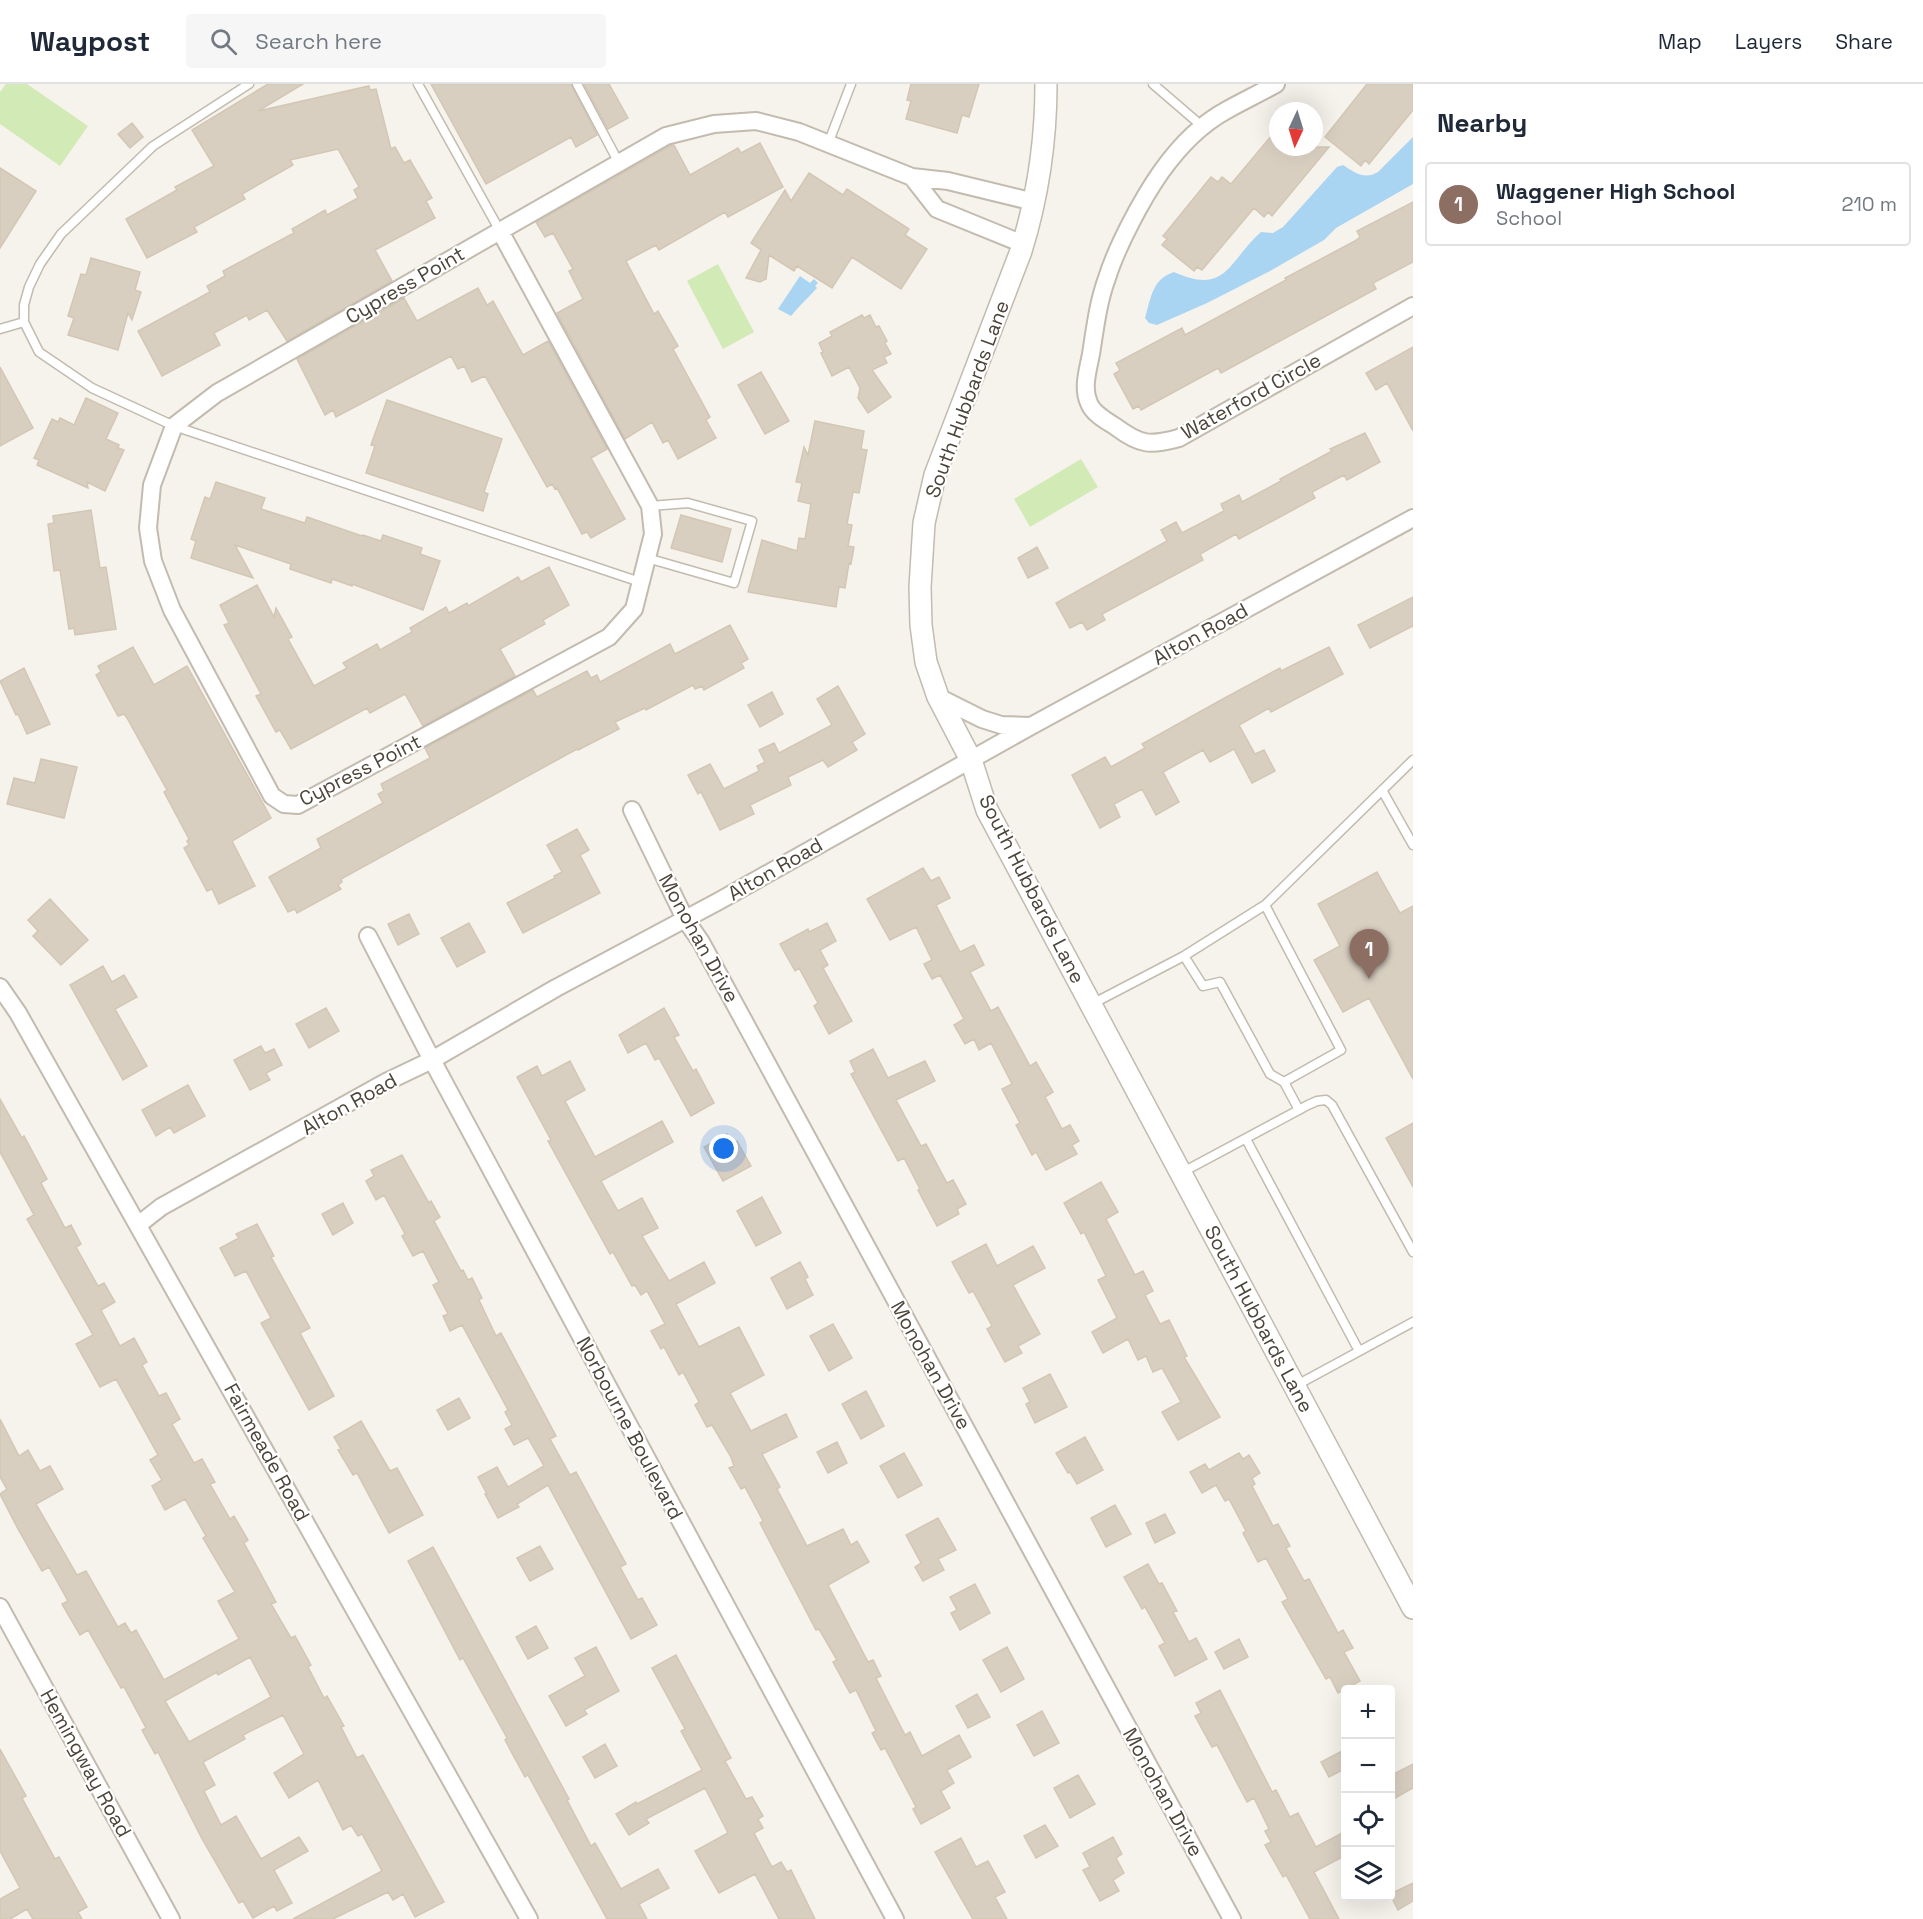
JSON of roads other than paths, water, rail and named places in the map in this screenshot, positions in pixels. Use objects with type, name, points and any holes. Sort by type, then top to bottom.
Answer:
[{"type":"street","name":"South Hubbards Lane","points":[[1046,84],[1045,128],[1040,172],[1023,244],[935,475],[924,523],[920,587],[921,625],[926,662],[938,697],[971,760],[987,810],[1413,1608]]},
{"type":"street","name":"Waterford Circle","points":[[1276,84],[1226,110],[1203,127],[1161,171],[1120,246],[1106,278],[1085,387],[1089,405],[1133,440],[1147,444],[1179,438],[1413,306]]},
{"type":"street","name":"Cypress Point","points":[[500,231],[650,506],[653,534],[634,609],[609,638],[298,806],[284,804],[272,796],[188,641],[172,610],[153,561],[148,528],[152,485],[174,426],[216,393],[666,136],[714,124],[756,122],[798,132],[912,177],[948,181],[1034,202]]},
{"type":"street","name":"Cypress Point","points":[[912,177],[938,209],[1023,244]]},
{"type":"street","name":"Alton Road","points":[[138,1225],[162,1207],[386,1082],[432,1060],[556,988],[1413,518]]},
{"type":"street","points":[[938,697],[982,719],[1001,725],[1031,726]]},
{"type":"street","name":"Monohan Drive","points":[[632,810],[685,919],[701,942],[1232,1919]]},
{"type":"street","name":"Norbourne Boulevard","points":[[368,936],[432,1060],[895,1919]]},
{"type":"street","name":"Fairmeade Road","points":[[0,987],[18,1012],[530,1919]]},
{"type":"street","name":"Hemingway Road","points":[[0,1607],[171,1919]]},
{"type":"lane","points":[[249,84],[153,146],[62,234],[40,264],[29,287],[24,305],[24,322],[39,352],[92,388],[174,426],[640,582]]},
{"type":"lane","points":[[418,84],[500,231]]},
{"type":"lane","points":[[577,84],[619,163]]},
{"type":"lane","points":[[828,144],[851,84]]},
{"type":"lane","points":[[1153,84],[1203,127]]},
{"type":"lane","points":[[0,329],[24,322]]},
{"type":"lane","points":[[646,558],[735,583],[752,521],[688,503],[650,506]]},
{"type":"lane","points":[[1091,1004],[1184,956],[1265,905],[1413,760]]},
{"type":"lane","points":[[1382,790],[1413,845]]},
{"type":"lane","points":[[1265,905],[1341,1050],[1284,1082]]},
{"type":"lane","points":[[1184,956],[1203,986],[1220,982],[1270,1074],[1284,1082],[1299,1110]]},
{"type":"lane","points":[[1181,1173],[1299,1110],[1317,1101],[1326,1100],[1330,1103],[1413,1252]]},
{"type":"lane","points":[[1246,1139],[1359,1352]]},
{"type":"lane","points":[[1295,1386],[1413,1322]]},
{"type":"water","points":[[1413,137],[1413,184],[1336,228],[1324,240],[1207,303],[1157,325],[1149,323],[1145,318],[1151,297],[1161,279],[1174,272],[1205,280],[1216,278],[1233,264],[1261,232],[1273,233],[1283,227],[1337,167],[1343,165],[1360,174],[1373,174],[1378,172]]},
{"type":"water","points":[[800,276],[810,283],[814,279],[818,283],[815,286],[817,288],[791,316],[778,309]]},
{"type":"place","name":"Waggener High School","points":[[1369,979]]}]
